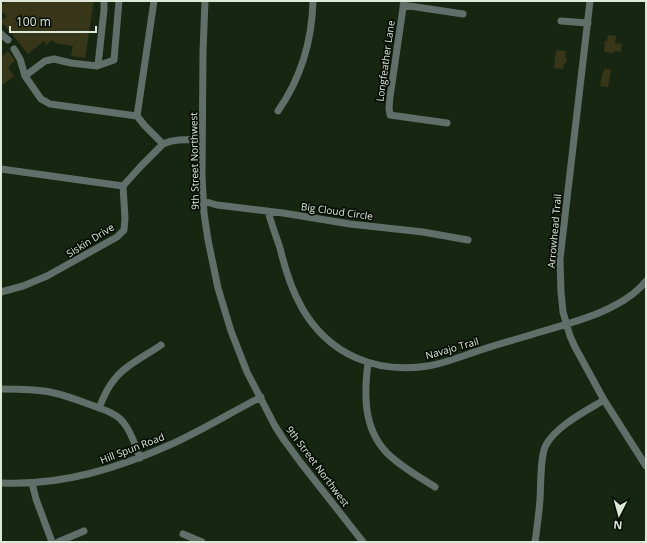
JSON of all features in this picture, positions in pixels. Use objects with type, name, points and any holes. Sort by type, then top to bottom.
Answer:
[{"type":"street","points":[[98,66],[104,1]]},
{"type":"street","points":[[24,76],[45,61],[54,59],[71,63],[98,66],[114,60],[119,1]]},
{"type":"street","points":[[137,116],[154,1]]},
{"type":"street","name":"9th Street Northwest","points":[[205,1],[202,140],[203,201],[208,240],[218,288],[231,332],[247,372],[275,426],[288,446],[363,542]]},
{"type":"street","points":[[278,111],[297,77],[303,62],[312,22],[313,1]]},
{"type":"street","name":"Arrowhead Trail","points":[[590,1],[560,259],[563,312],[575,347],[604,400],[646,466]]},
{"type":"street","points":[[404,3],[463,14]]},
{"type":"street","name":"Longfeather Lane","points":[[404,3],[390,97],[390,115],[447,123]]},
{"type":"street","points":[[561,21],[588,23]]},
{"type":"street","points":[[1,34],[8,40]]},
{"type":"street","points":[[14,49],[20,58],[24,76],[41,99],[50,104],[137,116],[164,144]]},
{"type":"street","points":[[1,169],[123,186],[164,144],[176,139],[202,140]]},
{"type":"street","name":"Siskin Drive","points":[[1,292],[23,286],[47,276],[117,237],[124,230],[125,218],[123,186]]},
{"type":"street","name":"Big Cloud Circle","points":[[203,201],[350,224],[422,232],[468,240]]},
{"type":"street","name":"Navajo Trail","points":[[268,211],[288,278],[308,317],[323,335],[347,354],[368,363],[383,366],[402,368],[431,365],[566,324],[612,307],[636,292],[646,281]]},
{"type":"street","points":[[99,408],[114,379],[122,371],[161,345]]},
{"type":"street","points":[[368,363],[366,402],[373,430],[378,442],[387,453],[402,466],[435,486]]},
{"type":"street","points":[[1,388],[52,392],[99,408],[116,416],[128,429],[140,458]]},
{"type":"street","name":"Hill Spun Road","points":[[1,483],[55,481],[114,467],[140,458],[175,442],[261,397]]},
{"type":"street","points":[[535,542],[540,502],[542,457],[545,446],[563,426],[604,400]]},
{"type":"street","points":[[32,483],[36,499],[52,542]]},
{"type":"street","points":[[58,542],[84,531]]},
{"type":"street","points":[[183,534],[202,542]]},
{"type":"building","points":[[6,1],[94,1],[85,58],[71,56],[73,46],[55,43],[53,40],[46,45],[44,41],[28,54],[1,21],[7,17],[1,10],[1,5]]},
{"type":"building","points":[[608,35],[616,36],[615,43],[622,44],[621,52],[604,52],[605,41],[607,41]]},
{"type":"building","points":[[556,50],[566,51],[565,58],[567,58],[563,69],[554,68]]},
{"type":"building","points":[[8,51],[15,61],[8,67],[14,76],[1,86],[1,57]]},
{"type":"building","points":[[604,69],[611,70],[608,87],[600,86]]}]
